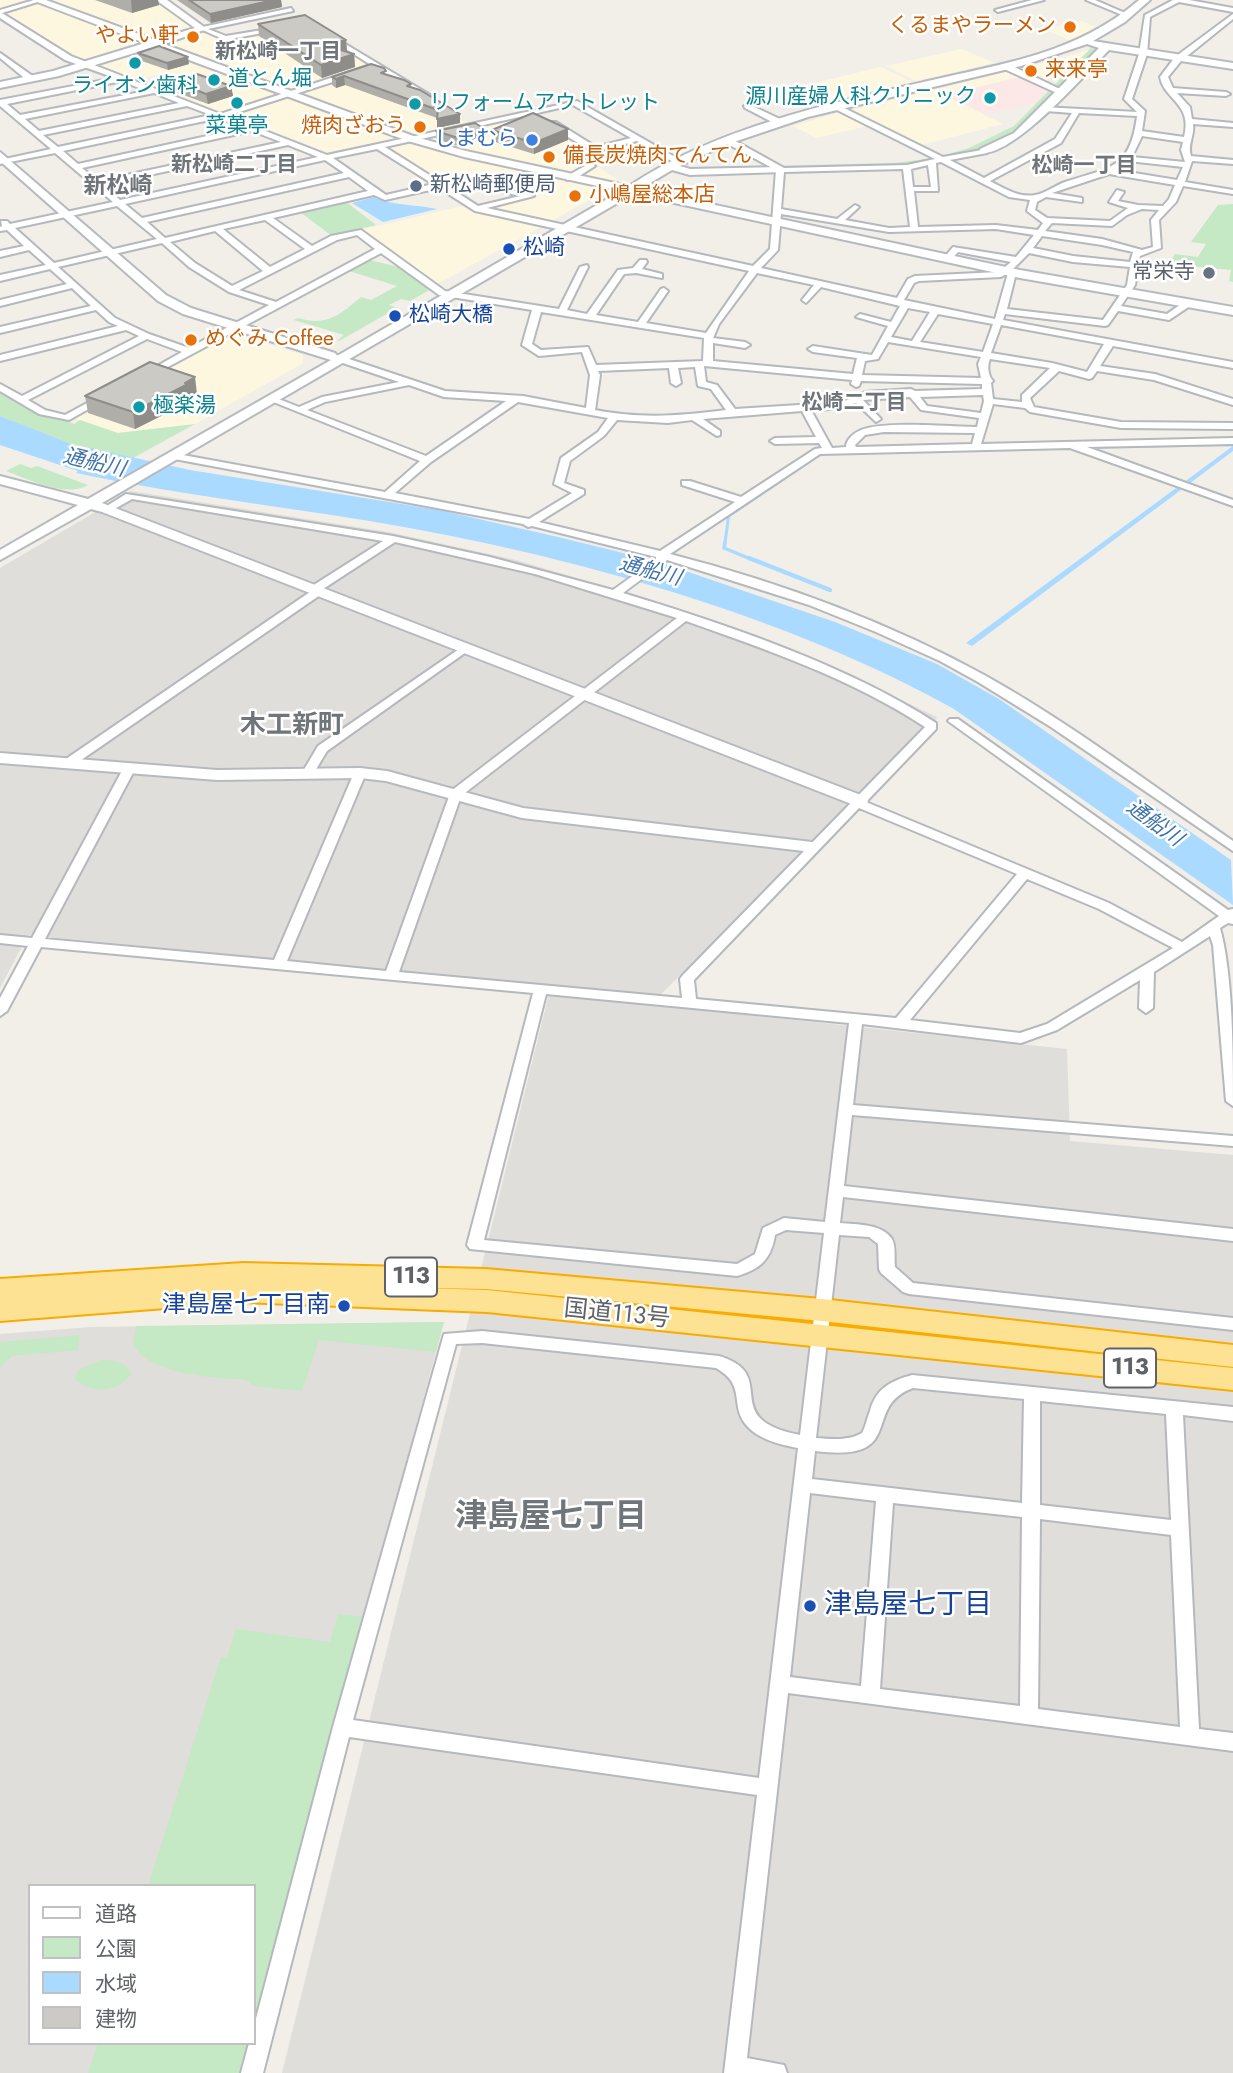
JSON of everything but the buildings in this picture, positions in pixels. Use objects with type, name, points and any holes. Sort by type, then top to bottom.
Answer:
[{"type":"highway","name":"国道113号","points":[[0,1289],[243,1273],[472,1278],[821,1310],[1233,1379]]},
{"type":"highway","name":"国道113号","points":[[0,1310],[255,1293],[487,1301],[818,1338],[1028,1345],[1233,1356]]},
{"type":"street","points":[[0,13],[39,0],[412,139],[570,178],[776,216],[897,230],[996,227],[1041,232],[1139,251],[1157,248],[1156,220],[1166,209],[1188,162],[1186,140],[1189,130],[1186,107],[1170,90],[1164,77],[1178,59],[1233,16]]},
{"type":"street","points":[[161,0],[202,28],[225,38],[284,27]]},
{"type":"street","points":[[998,10],[1041,0]]},
{"type":"street","points":[[1089,0],[1130,14],[1147,16],[1178,0],[1233,10]]},
{"type":"street","points":[[0,556],[674,163],[727,140],[779,122],[1006,66],[1086,43],[1114,28],[1144,0]]},
{"type":"street","points":[[0,85],[86,64],[202,28],[291,10]]},
{"type":"street","points":[[0,13],[68,58],[326,157],[385,198],[463,180],[530,196],[477,208]]},
{"type":"street","points":[[1142,114],[1128,99],[1143,54],[1147,16]]},
{"type":"street","points":[[328,35],[441,104]]},
{"type":"street","points":[[1086,43],[1233,66]]},
{"type":"street","points":[[4,228],[574,103],[690,172],[908,167],[946,162],[985,151],[1012,139],[1046,109],[1105,48]]},
{"type":"street","points":[[0,55],[31,79]]},
{"type":"street","points":[[2,159],[221,116],[377,65]]},
{"type":"street","points":[[1006,66],[1062,92]]},
{"type":"street","points":[[1,103],[124,79]]},
{"type":"street","points":[[1170,90],[1226,94]]},
{"type":"street","points":[[19,118],[155,91]]},
{"type":"street","points":[[1,103],[203,273],[232,290],[277,305]]},
{"type":"street","points":[[37,134],[187,103]]},
{"type":"street","points":[[748,106],[779,122]]},
{"type":"street","points":[[836,106],[1012,195],[1079,201]]},
{"type":"street","points":[[1046,109],[1142,114]]},
{"type":"street","points":[[983,181],[1058,141],[1077,110]]},
{"type":"street","points":[[533,112],[594,149]]},
{"type":"street","points":[[1136,207],[1124,210],[1112,224],[1046,220],[1031,211],[1033,201],[1057,187],[1086,180],[1128,159],[1136,149],[1142,114]]},
{"type":"street","points":[[461,117],[474,125]]},
{"type":"street","points":[[1188,121],[1233,125]]},
{"type":"street","points":[[76,167],[254,129]]},
{"type":"street","points":[[1139,133],[1186,140]]},
{"type":"street","points":[[570,178],[591,166],[571,155],[636,139]]},
{"type":"street","points":[[727,140],[781,170]]},
{"type":"street","points":[[97,184],[289,143]]},
{"type":"street","points":[[378,146],[477,208],[997,324],[1233,365]]},
{"type":"street","points":[[2,159],[162,298],[187,311],[458,396],[515,399],[614,417],[668,420],[732,412],[805,408],[911,392],[989,396],[1027,405],[1035,411],[1121,425],[1233,426]]},
{"type":"street","points":[[1128,159],[1233,162]]},
{"type":"street","points":[[910,189],[935,189],[932,164]]},
{"type":"street","points":[[908,167],[914,228]]},
{"type":"street","points":[[732,412],[714,387],[702,384],[703,363],[709,338],[755,269],[774,250],[781,170]]},
{"type":"street","points":[[1108,171],[1233,192]]},
{"type":"street","points":[[142,221],[351,174]]},
{"type":"street","points":[[0,278],[375,192]]},
{"type":"street","points":[[1119,192],[1113,202],[1166,209]]},
{"type":"street","points":[[839,222],[855,206]]},
{"type":"street","points":[[776,216],[947,259],[1233,312]]},
{"type":"street","points":[[267,217],[310,249]]},
{"type":"street","points":[[0,219],[4,228],[30,247],[94,307],[125,327],[190,352]]},
{"type":"street","points":[[976,446],[989,396],[983,363],[1002,311],[1009,272],[1041,232],[1048,222],[1046,220]]},
{"type":"street","points":[[216,228],[269,271]]},
{"type":"street","points":[[890,246],[897,230]]},
{"type":"street","points":[[232,290],[310,249],[334,238],[358,232],[446,294],[745,345]]},
{"type":"street","points":[[0,254],[30,247]]},
{"type":"street","points":[[138,379],[382,249]]},
{"type":"street","points":[[947,259],[956,249],[1016,260]]},
{"type":"street","points":[[1028,250],[1073,259],[1134,265]]},
{"type":"street","points":[[1002,311],[1105,323],[1127,293],[1139,251]]},
{"type":"street","points":[[636,270],[643,262]]},
{"type":"street","points":[[561,313],[584,267]]},
{"type":"street","points":[[589,318],[621,272],[636,270],[659,276]]},
{"type":"street","points":[[876,419],[855,392],[856,377],[861,359],[875,357],[886,339],[911,281],[918,278],[1009,272]]},
{"type":"street","points":[[806,300],[819,284]]},
{"type":"street","points":[[0,303],[71,286]]},
{"type":"street","points":[[639,325],[664,291]]},
{"type":"street","points":[[1116,308],[1169,317],[1187,304]]},
{"type":"street","points":[[0,330],[94,307]]},
{"type":"street","points":[[537,309],[527,345],[539,353],[585,349],[593,368],[595,392],[590,413]]},
{"type":"street","points":[[915,343],[936,310]]},
{"type":"street","points":[[860,317],[894,325]]},
{"type":"street","points":[[1086,338],[1093,322]]},
{"type":"street","points":[[0,358],[125,327]]},
{"type":"street","points":[[21,400],[146,336]]},
{"type":"street","points":[[886,339],[1089,376],[1109,344]]},
{"type":"street","points":[[813,349],[871,357]]},
{"type":"street","points":[[167,457],[271,399],[336,358]]},
{"type":"street","points":[[593,368],[703,363],[856,377],[988,381]]},
{"type":"street","points":[[673,364],[677,383]]},
{"type":"street","points":[[1095,368],[1155,377],[1233,402]]},
{"type":"street","points":[[1027,405],[1025,397],[1028,391],[1055,369]]},
{"type":"street","points":[[299,410],[322,400],[410,382]]},
{"type":"street","points":[[0,387],[42,412],[66,418],[114,392]]},
{"type":"street","points":[[911,392],[924,408],[985,416]]},
{"type":"street","points":[[271,399],[428,460]]},
{"type":"street","points":[[387,495],[428,460],[515,399]]},
{"type":"street","points":[[805,408],[828,450]]},
{"type":"street","points":[[528,524],[580,492],[559,484],[565,460],[601,434],[614,417]]},
{"type":"street","points":[[694,417],[717,433]]},
{"type":"street","points":[[850,449],[850,444],[862,433],[923,429],[980,430]]},
{"type":"street","points":[[923,429],[925,447]]},
{"type":"street","points":[[775,441],[821,440]]},
{"type":"street","points":[[619,590],[743,501],[818,452],[925,447],[1233,441]]},
{"type":"street","points":[[1070,444],[1233,503]]},
{"type":"street","points":[[167,457],[387,495],[528,524],[662,558],[820,604],[943,658],[1072,735],[1233,847]]},
{"type":"street","points":[[0,480],[66,500],[130,496],[393,539],[619,590],[810,664],[879,696],[932,726],[687,979],[690,1004]]},
{"type":"street","points":[[685,483],[743,501]]},
{"type":"street","points":[[0,548],[96,500],[316,591],[859,802],[1104,906],[1183,948]]},
{"type":"street","points":[[67,764],[393,539]]},
{"type":"street","points":[[391,975],[455,794],[686,616]]},
{"type":"street","points":[[308,773],[322,749],[465,648]]},
{"type":"street","points":[[0,939],[900,1023],[1021,1038],[1052,1027],[1232,917],[954,721]]},
{"type":"street","points":[[0,758],[217,775],[360,773],[387,776],[522,813],[812,848]]},
{"type":"street","points":[[0,1011],[129,769]]},
{"type":"street","points":[[279,965],[360,773]]},
{"type":"street","points":[[900,1023],[1024,873]]},
{"type":"street","points":[[1213,928],[1220,945],[1233,1101]]},
{"type":"street","points":[[1146,1008],[1147,971]]},
{"type":"street","points":[[541,989],[475,1245],[737,1270],[754,1266],[762,1259],[768,1232],[784,1224],[873,1232],[886,1242],[887,1269],[909,1288],[1233,1324]]},
{"type":"street","points":[[776,2073],[735,2070],[856,1019]]},
{"type":"street","points":[[845,1109],[1233,1141]]},
{"type":"street","points":[[836,1191],[1233,1235]]},
{"type":"street","points":[[252,2073],[342,1727],[450,1338],[482,1337],[719,1362],[733,1369],[742,1381],[748,1414],[756,1426],[776,1436],[838,1446],[860,1443],[870,1436],[876,1426],[878,1401],[888,1390],[912,1381],[1233,1414]]},
{"type":"street","points":[[1029,1717],[1032,1393]]},
{"type":"street","points":[[1174,1407],[1190,1738]]},
{"type":"street","points":[[801,1485],[1178,1528]]},
{"type":"street","points":[[870,1694],[885,1494]]},
{"type":"street","points":[[779,1684],[1190,1738],[1233,1741]]},
{"type":"street","points":[[342,1727],[767,1788]]},
{"type":"shaded area","points":[[0,0],[156,0],[195,27],[223,40],[307,25],[473,127],[531,115],[593,151],[618,145],[635,155],[594,165],[617,179],[595,189],[598,195],[550,222],[489,209],[540,195],[464,178],[442,183],[379,142],[327,152],[168,91],[184,85],[155,75],[139,80],[61,51],[0,13]]},
{"type":"shaded area","points":[[1082,21],[1098,28],[1071,41],[1044,29]]},
{"type":"shaded area","points":[[962,49],[994,63],[916,81],[886,66]]},
{"type":"shaded area","points":[[1089,50],[1066,73],[1041,80],[1018,70]]},
{"type":"shaded area","points":[[881,67],[912,82],[830,101],[801,86]]},
{"type":"shaded area","points":[[1007,72],[1024,76],[944,95],[1003,124],[922,145],[851,110]]},
{"type":"shaded area","points":[[1024,76],[1052,89],[1039,102],[991,113],[983,113],[945,95]]},
{"type":"shaded area","points":[[844,111],[871,125],[817,138],[793,126]]},
{"type":"shaded area","points":[[462,206],[543,226],[437,284],[361,230]]},
{"type":"shaded area","points":[[229,335],[238,335],[303,355],[303,363],[195,424],[118,433],[74,418]]},
{"type":"shaded area","points":[[131,491],[388,532],[516,560],[680,609],[812,658],[937,717],[932,726],[659,996],[28,935],[0,988],[0,568]]},
{"type":"shaded area","points":[[549,994],[1067,1049],[1070,1141],[1233,1155],[1233,2073],[282,2073]]},
{"type":"shaded area","points":[[444,1322],[256,2023],[256,1884],[28,1884],[28,2045],[249,2045],[242,2073],[0,2073],[0,1334],[91,1327]]},
{"type":"green space","points":[[1091,48],[1099,51],[1020,131],[984,150],[910,166],[684,168],[894,163],[934,158],[969,148],[1014,126]]},
{"type":"green space","points":[[345,201],[376,225],[332,236],[300,212]]},
{"type":"green space","points":[[1233,204],[1233,282],[1229,281],[1231,270],[1169,264],[1175,254],[1198,257],[1206,244],[1191,242],[1218,205]]},
{"type":"green space","points":[[369,260],[403,268],[431,289],[410,301],[401,299],[389,305],[397,308],[339,341],[344,335],[294,320],[325,320],[340,313],[361,297],[371,300],[397,286],[349,271]]},
{"type":"green space","points":[[0,387],[42,412],[74,424],[80,420],[118,433],[195,424],[133,458],[68,444],[0,416]]},
{"type":"green space","points":[[20,464],[31,468],[37,466],[88,485],[58,488],[6,471]]},
{"type":"green space","points":[[444,1322],[436,1352],[319,1340],[302,1391],[254,1386],[246,1380],[182,1373],[151,1362],[140,1353],[133,1342],[136,1326]]},
{"type":"green space","points":[[870,1326],[1233,1368],[1233,1374],[1035,1353]]},
{"type":"green space","points":[[80,1335],[78,1350],[12,1356],[0,1367],[0,1342]]},
{"type":"green space","points":[[101,1360],[123,1364],[131,1374],[119,1385],[104,1389],[89,1388],[75,1379],[78,1370]]},
{"type":"green space","points":[[338,1614],[365,1617],[256,2023],[256,1884],[149,1884],[221,1657],[227,1657],[236,1629],[330,1642]]},
{"type":"green space","points":[[97,2045],[249,2045],[242,2073],[88,2073]]},
{"type":"water","points":[[374,197],[437,209],[383,222],[352,203]]},
{"type":"water","name":"通船川","points":[[0,416],[86,450],[90,448],[190,470],[439,510],[656,561],[835,622],[937,664],[999,699],[1231,860],[1233,905],[954,709],[828,648],[692,598],[552,559],[415,529],[76,473],[78,471],[0,445]]},
{"type":"water","points":[[1233,444],[823,454],[730,517],[726,547],[723,546],[727,517],[822,453]]},
{"type":"water","points":[[1233,446],[1233,451],[972,646],[966,643]]},
{"type":"waterway","points":[[725,542],[724,548],[753,560]]},
{"type":"waterway","points":[[749,558],[830,590]]},
{"type":"place","name":"くるまやラーメン","points":[[1070,27]]},
{"type":"place","name":"やよい軒","points":[[193,37]]},
{"type":"place","name":"ライオン歯科","points":[[135,63]]},
{"type":"place","name":"来来亭","points":[[1031,71]]},
{"type":"place","name":"道とん堀","points":[[214,80]]},
{"type":"place","name":"源川産婦人科クリニック","points":[[990,98]]},
{"type":"place","name":"菜菓亭","points":[[237,103]]},
{"type":"place","name":"リフォームアウトレット","points":[[415,104]]},
{"type":"place","name":"焼肉ざおう","points":[[420,127]]},
{"type":"place","name":"しまむら","points":[[532,140]]},
{"type":"place","name":"備長炭焼肉てんてん","points":[[549,157]]},
{"type":"place","name":"新松崎郵便局","points":[[416,186]]},
{"type":"place","name":"小嶋屋総本店","points":[[575,196]]},
{"type":"place","name":"松崎","points":[[509,249]]},
{"type":"place","name":"常栄寺","points":[[1209,273]]},
{"type":"place","name":"松崎大橋","points":[[395,316]]},
{"type":"place","name":"めぐみ Coffee","points":[[191,340]]},
{"type":"place","name":"極楽湯","points":[[139,407]]},
{"type":"place","name":"津島屋七丁目南","points":[[344,1306]]},
{"type":"place","name":"津島屋七丁目","points":[[810,1606]]},
{"type":"district","name":"新松崎一丁目","points":[[278,53]]},
{"type":"district","name":"新松崎二丁目","points":[[234,166]]},
{"type":"district","name":"松崎一丁目","points":[[1084,167]]},
{"type":"district","name":"新松崎","points":[[118,187]]},
{"type":"district","name":"松崎二丁目","points":[[854,404]]},
{"type":"district","name":"木工新町","points":[[292,727]]},
{"type":"district","name":"津島屋七丁目","points":[[551,1518]]}]
